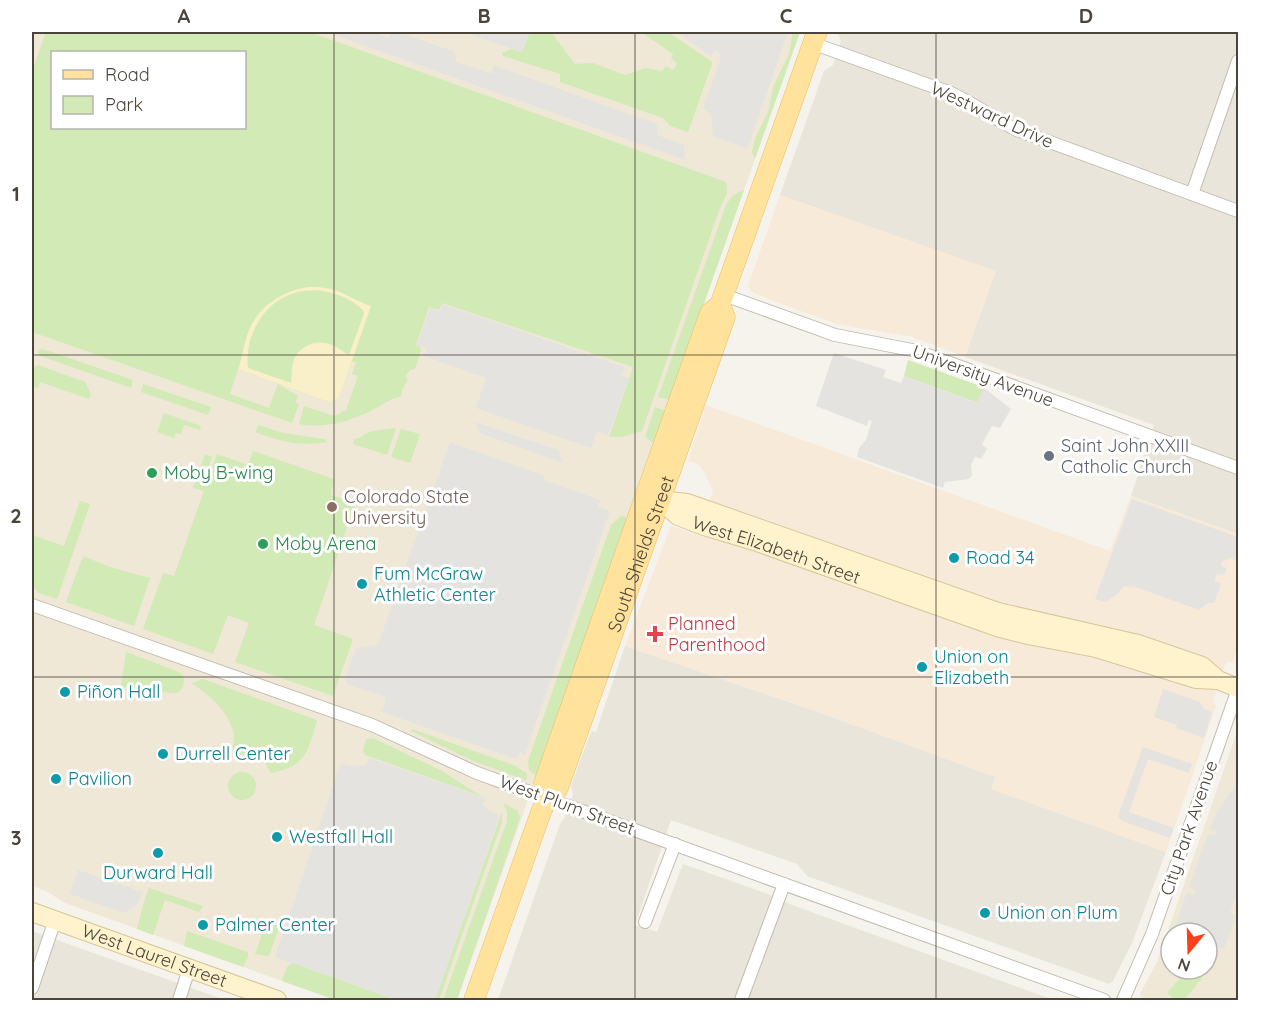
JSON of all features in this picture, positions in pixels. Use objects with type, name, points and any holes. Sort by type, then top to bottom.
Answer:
[{"type":"main road","name":"South Shields Street","points":[[474,1000],[547,798],[558,788],[653,498],[725,317],[722,300],[814,37]]},
{"type":"main road","name":"West Elizabeth Street","points":[[653,498],[687,503],[998,612],[1138,644],[1202,666],[1218,680],[1239,688]]},
{"type":"main road","name":"West Laurel Street","points":[[32,912],[277,1000]]},
{"type":"street","name":"Westward Drive","points":[[814,37],[973,103],[1002,123],[1017,130],[1239,211]]},
{"type":"street","points":[[1192,194],[1237,69]]},
{"type":"street","name":"University Avenue","points":[[722,300],[836,335],[917,351],[1239,468]]},
{"type":"street","name":"West Plum Street","points":[[32,605],[372,724],[477,773],[1104,1000]]},
{"type":"street","name":"City Park Avenue","points":[[1123,1000],[1152,934],[1239,688]]},
{"type":"street","points":[[645,922],[675,844]]},
{"type":"street","points":[[741,1000],[784,884]]},
{"type":"street","points":[[32,988],[55,920]]},
{"type":"street","points":[[179,1000],[189,969]]},
{"type":"shaded area","name":"Colorado State University","points":[[32,32],[800,32],[457,1000],[335,1000],[65,903],[46,891],[32,886]]},
{"type":"shaded area","points":[[327,32],[375,32],[389,38],[389,32],[398,32],[455,52],[456,62],[493,74],[493,65],[657,124],[657,135],[684,145],[685,160]]},
{"type":"shaded area","points":[[469,32],[530,32],[522,52],[470,35]]},
{"type":"shaded area","points":[[677,32],[788,32],[747,149],[713,136],[711,115],[703,108],[721,57],[720,53],[715,50],[711,56]]},
{"type":"shaded area","points":[[1238,32],[1238,534],[1131,496],[1154,425],[965,357],[995,271],[780,195],[824,71],[833,65],[841,41],[838,33]]},
{"type":"shaded area","points":[[780,195],[996,271],[965,357],[913,337],[836,324],[751,291],[748,286]]},
{"type":"shaded area","points":[[442,304],[624,367],[621,375],[629,378],[608,435],[597,432],[591,448],[476,408],[486,378],[424,356],[427,349],[417,345],[430,308],[440,311]]},
{"type":"shaded area","points":[[834,353],[886,370],[883,377],[901,383],[904,376],[977,403],[983,387],[1011,409],[1000,428],[992,426],[982,444],[987,449],[981,459],[975,457],[971,465],[972,475],[969,479],[945,482],[943,488],[857,457],[872,421],[869,420],[867,426],[816,406]]},
{"type":"shaded area","points":[[706,405],[1110,551],[1131,496],[1238,534],[1238,644],[1233,662],[1226,662],[1213,701],[1216,706],[1166,852],[991,789],[995,777],[821,713],[625,646],[671,526],[697,534],[713,491],[698,464],[688,461]]},
{"type":"shaded area","points":[[475,422],[558,450],[563,463],[480,433]]},
{"type":"shaded area","points":[[450,442],[545,476],[544,480],[600,500],[598,507],[610,511],[525,754],[519,752],[516,759],[382,712],[386,697],[346,684],[345,680],[356,648],[378,645]]},
{"type":"shaded area","points":[[1132,499],[1238,537],[1238,561],[1230,558],[1221,562],[1221,566],[1227,568],[1224,575],[1217,574],[1215,578],[1215,581],[1221,584],[1214,603],[1208,603],[1199,610],[1133,586],[1123,587],[1118,594],[1105,602],[1095,599]]},
{"type":"shaded area","points":[[625,646],[821,713],[996,777],[992,789],[1166,852],[1132,943],[1113,981],[1109,984],[807,876],[797,864],[671,820],[635,925],[657,932],[683,864],[1054,1000],[498,1000],[560,824],[565,817],[573,794],[571,786],[592,731],[596,732]]},
{"type":"shaded area","points":[[1163,689],[1200,702],[1204,709],[1212,712],[1204,738],[1154,717]]},
{"type":"shaded area","points":[[1238,729],[1238,1000],[1145,1000],[1140,994],[1159,956],[1159,981],[1219,981],[1219,921],[1171,921]]},
{"type":"shaded area","points":[[1143,747],[1192,764],[1189,773],[1148,759],[1129,812],[1174,828],[1170,838],[1122,821],[1118,816]]},
{"type":"shaded area","points":[[369,758],[485,798],[483,805],[500,815],[435,1000],[398,1000],[275,957],[341,763],[350,766],[366,765]]},
{"type":"shaded area","points":[[1238,782],[1238,900],[1234,899],[1230,913],[1236,916],[1224,949],[1219,947],[1219,921],[1177,921],[1187,892],[1194,895],[1196,890],[1189,887],[1208,834],[1215,836],[1216,831],[1209,829],[1221,805]]},
{"type":"shaded area","points":[[78,870],[142,892],[138,903],[124,913],[70,894]]},
{"type":"shaded area","points":[[32,931],[225,1000],[32,1000]]},
{"type":"green space","points":[[46,32],[310,32],[726,182],[727,194],[721,205],[642,431],[622,437],[609,437],[633,367],[442,303],[439,310],[429,307],[416,345],[421,351],[415,369],[410,370],[406,375],[407,381],[401,396],[358,417],[329,425],[299,424],[304,406],[334,416],[346,410],[358,376],[352,374],[356,363],[352,361],[339,398],[329,402],[238,369],[230,394],[269,408],[278,384],[298,396],[295,402],[299,404],[292,423],[32,332],[32,71]]},
{"type":"green space","points":[[530,32],[551,32],[575,64],[593,63],[625,75],[645,68],[662,71],[666,66],[673,70],[677,64],[671,58],[673,54],[641,32],[668,32],[711,61],[712,64],[688,132],[670,126],[663,118],[560,82],[560,74],[503,56],[502,53],[511,49],[522,52]]},
{"type":"green space","points":[[793,32],[800,32],[755,159],[752,152],[755,138],[768,112],[773,87],[789,54]]},
{"type":"green space","points":[[744,190],[670,400],[658,397],[726,205],[733,195]]},
{"type":"green space","points":[[43,349],[133,380],[131,388],[38,355],[39,350]]},
{"type":"green space","points":[[908,360],[983,387],[978,403],[904,376]]},
{"type":"green space","points":[[38,365],[85,382],[91,394],[89,399],[40,382],[38,388],[32,386],[32,373],[34,367]]},
{"type":"green space","points":[[143,384],[211,407],[208,415],[141,392]]},
{"type":"green space","points":[[655,407],[666,411],[655,444],[645,437]]},
{"type":"green space","points":[[164,413],[201,426],[200,430],[184,425],[181,434],[176,433],[174,438],[157,432]]},
{"type":"green space","points":[[259,425],[283,433],[325,439],[327,442],[308,444],[281,440],[255,432]]},
{"type":"green space","points":[[396,428],[387,455],[353,444],[354,440],[372,431]]},
{"type":"green space","points":[[401,429],[420,434],[410,463],[391,457]]},
{"type":"green space","name":"Moby Arena","points":[[253,451],[334,479],[331,495],[355,503],[314,625],[353,639],[333,696],[235,662],[249,623],[228,615],[213,654],[143,629],[163,573],[174,576],[204,491],[193,488],[205,454],[212,457],[208,469],[211,471],[217,454],[248,465]]},
{"type":"green space","points":[[80,501],[90,504],[57,599],[38,593],[32,584],[32,535],[64,546]]},
{"type":"green space","points":[[621,516],[626,517],[626,525],[536,776],[529,770],[528,761],[611,525]]},
{"type":"green space","points":[[83,556],[110,567],[150,578],[134,626],[66,602]]},
{"type":"green space","points":[[126,652],[179,672],[184,679],[181,690],[170,693],[152,690],[137,695],[129,685],[120,691]]},
{"type":"green space","points":[[203,679],[317,720],[304,756],[292,766],[271,773],[265,763],[233,751],[234,733],[226,716],[217,704],[192,683]]},
{"type":"green space","points":[[412,729],[516,766],[527,774],[526,780],[473,761],[411,731]]},
{"type":"green space","points":[[373,738],[442,771],[481,796],[365,755],[363,750],[366,739]]},
{"type":"green space","points":[[242,772],[252,776],[256,786],[252,796],[242,800],[232,796],[228,786],[232,776]]},
{"type":"green space","points":[[503,803],[518,811],[520,818],[457,1000],[443,1000],[507,821],[507,812]]},
{"type":"green space","points":[[502,812],[502,822],[439,1000],[435,1000]]},
{"type":"green space","points":[[149,888],[203,906],[199,912],[165,900],[153,935],[137,929]]},
{"type":"green space","points":[[262,920],[278,926],[269,956],[255,954],[262,934],[257,932]]},
{"type":"green space","points":[[187,931],[248,952],[243,967],[184,946]]},
{"type":"green space","points":[[293,963],[396,1000],[336,1000],[282,981],[287,967]]},
{"type":"green space","points":[[1178,981],[1200,981],[1184,1000],[1176,1000],[1167,993]]},
{"type":"sand","points":[[328,288],[371,306],[339,398],[329,402],[238,369],[246,338],[258,315],[280,296],[298,289]],"holes":[[[317,290],[336,294],[363,310],[364,313],[349,355],[326,343],[308,345],[295,357],[291,383],[248,368],[249,343],[259,321],[267,311],[286,296]]]},
{"type":"place","name":"Saint John XXIII Catholic Church","points":[[1049,456]]},
{"type":"place","name":"Moby B-wing","points":[[152,473]]},
{"type":"place","name":"Colorado State University","points":[[332,507]]},
{"type":"place","name":"Moby Arena","points":[[263,544]]},
{"type":"place","name":"Road 34","points":[[954,558]]},
{"type":"place","name":"Fum McGraw Athletic Center","points":[[362,584]]},
{"type":"place","name":"Planned Parenthood","points":[[655,634]]},
{"type":"place","name":"Union on Elizabeth","points":[[922,667]]},
{"type":"place","name":"Piñon Hall","points":[[65,692]]},
{"type":"place","name":"Durrell Center","points":[[163,754]]},
{"type":"place","name":"Pavilion","points":[[56,779]]},
{"type":"place","name":"Westfall Hall","points":[[277,837]]},
{"type":"place","name":"Durward Hall","points":[[158,853]]},
{"type":"place","name":"Union on Plum","points":[[985,913]]},
{"type":"place","name":"Palmer Center","points":[[203,925]]}]
